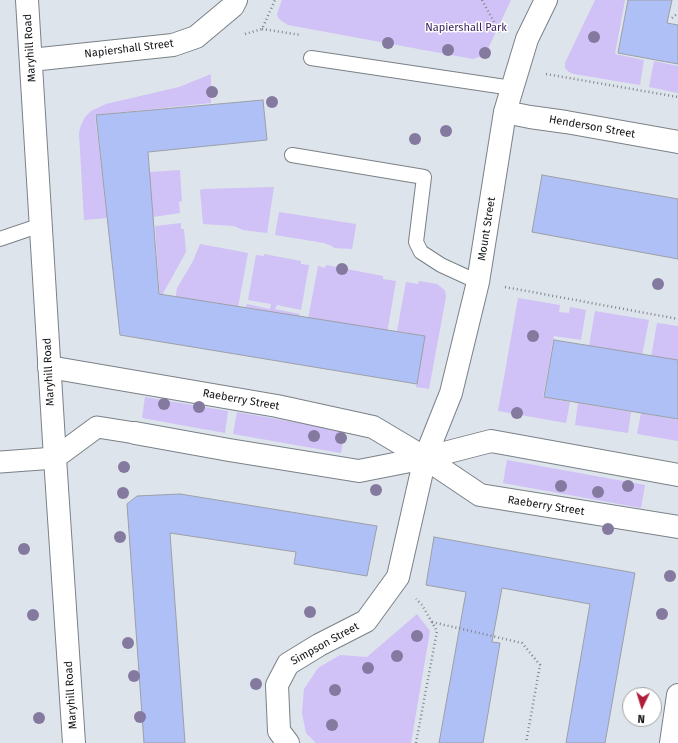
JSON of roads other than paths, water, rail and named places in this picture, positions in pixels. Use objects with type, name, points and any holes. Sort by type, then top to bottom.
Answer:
[{"type":"street","name":"Maryhill Road","points":[[27,0],[49,367],[74,743]]},
{"type":"street","name":"Napiershall Street","points":[[31,60],[173,45],[196,37],[233,6],[236,0]]},
{"type":"street","name":"Mount Street","points":[[425,458],[451,394],[478,282],[505,112],[527,39],[546,0]]},
{"type":"street","name":"Henderson Street","points":[[505,112],[678,142]]},
{"type":"street","name":"Raeberry Street","points":[[49,367],[277,406],[373,427],[425,458],[480,495],[678,527]]},
{"type":"street","points":[[0,462],[55,458],[97,427],[359,471],[425,458],[491,442],[678,475]]},
{"type":"street","name":"Simpson Street","points":[[288,743],[279,731],[277,685],[288,664],[319,645],[366,621],[398,577],[425,458]]},
{"type":"street","points":[[671,743],[678,696]]},
{"type":"lane","points":[[311,58],[515,79]]},
{"type":"lane","points":[[292,156],[424,176],[416,242],[421,252],[441,265],[478,282]]},
{"type":"lane","points":[[0,239],[41,225]]},
{"type":"park label","name":"Napiershall Park","points":[[466,28]]}]
